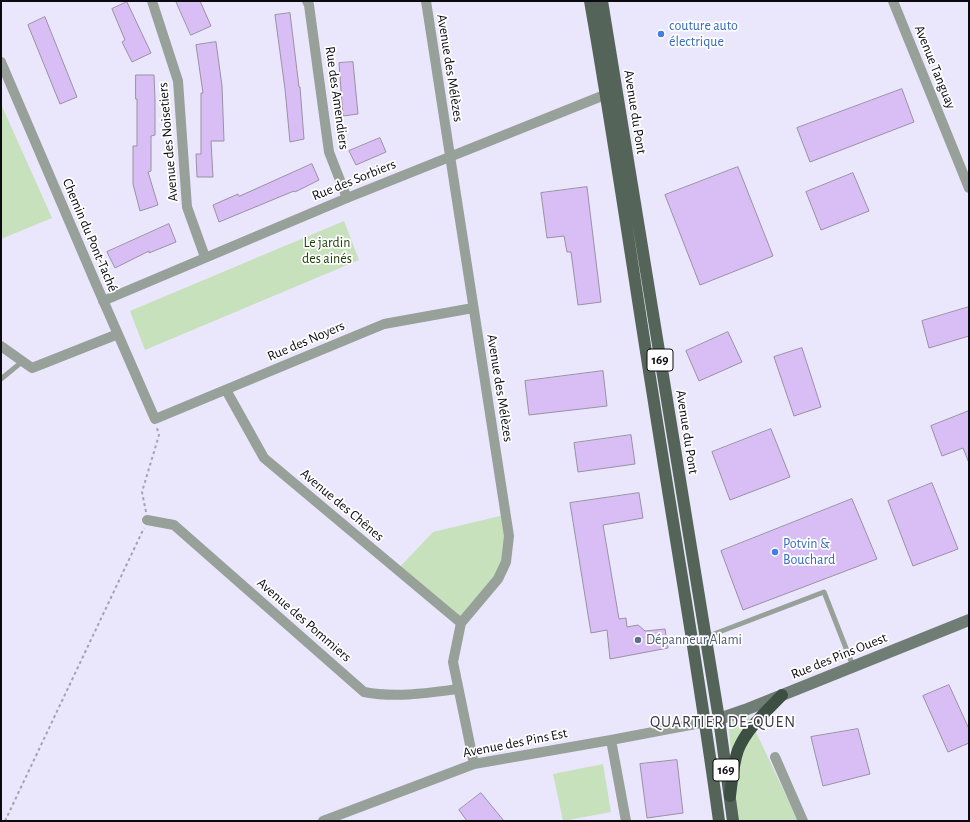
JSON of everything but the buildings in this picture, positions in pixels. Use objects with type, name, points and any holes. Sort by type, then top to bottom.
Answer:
[{"type":"highway","points":[[730,796],[735,761],[738,750],[745,736],[782,695]]},
{"type":"main road","name":"Avenue du Pont","points":[[590,1],[611,93],[706,637],[720,719],[732,821]]},
{"type":"main road","name":"Avenue du Pont","points":[[602,1],[611,93],[645,350],[706,722],[719,821]]},
{"type":"main road","name":"Rue des Pins Ouest","points":[[720,719],[969,620]]},
{"type":"main road","name":"Avenue des Pins Est","points":[[706,722],[720,719]]},
{"type":"street","name":"Avenue des Noisetiers","points":[[152,1],[178,81],[187,207],[206,257]]},
{"type":"street","name":"Rue des Amendiers","points":[[307,1],[309,5],[329,152],[347,198]]},
{"type":"street","name":"Avenue des Mélèzes","points":[[426,1],[509,536],[506,562],[498,579],[461,623],[453,662],[474,764]]},
{"type":"street","name":"Avenue Tanguay","points":[[893,1],[969,188]]},
{"type":"street","name":"Chemin du Pont-Taché","points":[[1,62],[155,419]]},
{"type":"street","name":"Rue des Sorbiers","points":[[103,301],[347,198],[611,93]]},
{"type":"street","name":"Rue des Noyers","points":[[155,419],[384,324],[473,308]]},
{"type":"street","points":[[1,346],[32,368],[118,334]]},
{"type":"street","name":"Avenue des Chênes","points":[[226,390],[264,458],[461,623]]},
{"type":"street","name":"Avenue des Pommiers","points":[[147,520],[174,525],[364,692],[376,694],[420,694],[458,689]]},
{"type":"street","name":"Avenue des Pins Est","points":[[322,821],[341,818],[474,764],[706,722]]},
{"type":"street","points":[[612,740],[626,821]]},
{"type":"street","points":[[775,757],[803,821]]},
{"type":"lane","points":[[1,379],[23,361]]},
{"type":"lane","points":[[706,637],[824,592],[854,667]]},
{"type":"path","points":[[5,821],[147,520],[142,492],[159,435],[155,419]]},
{"type":"green space","points":[[1,104],[52,218],[1,239]]},
{"type":"green space","name":"Le jardin des ainés","points":[[344,221],[359,260],[145,350],[130,311]]},
{"type":"green space","points":[[504,515],[506,562],[461,621],[397,570],[433,532]]},
{"type":"green space","points":[[748,715],[798,821],[738,821],[728,722]]},
{"type":"green space","points":[[603,764],[611,812],[563,821],[553,774]]},
{"type":"place","name":"couture auto électrique","points":[[661,34]]},
{"type":"place","name":"Potvin & Bouchard","points":[[775,552]]},
{"type":"place","name":"Dépanneur Alami","points":[[638,640]]},
{"type":"district","name":"QUARTIER DE-QUEN","points":[[723,722]]}]
